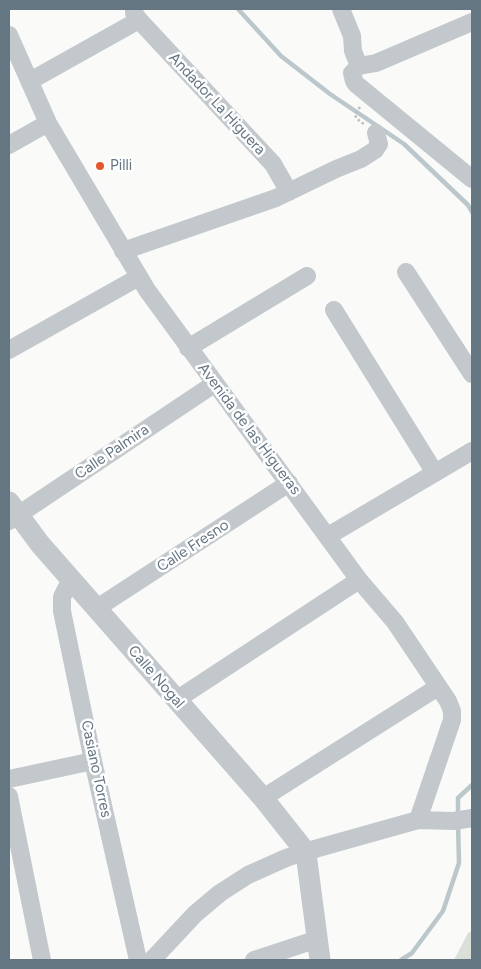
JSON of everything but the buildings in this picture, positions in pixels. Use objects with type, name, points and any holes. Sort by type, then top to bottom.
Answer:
[{"type":"street","points":[[341,9],[352,36],[353,51],[359,66]]},
{"type":"street","points":[[30,81],[137,15]]},
{"type":"street","name":"Andador La Higuera","points":[[137,15],[273,164],[289,192]]},
{"type":"street","points":[[472,22],[376,63],[359,66],[353,70],[352,77],[356,84],[472,179]]},
{"type":"street","name":"Avenida de las Higueras","points":[[9,35],[48,123],[139,277],[214,384],[359,580],[395,622],[448,701],[453,716],[418,820]]},
{"type":"street","points":[[9,145],[48,123]]},
{"type":"street","points":[[123,251],[276,198],[367,156],[375,150],[378,144],[376,133]]},
{"type":"street","points":[[406,272],[472,374]]},
{"type":"street","points":[[188,348],[307,276]]},
{"type":"street","points":[[9,350],[139,277]]},
{"type":"street","points":[[334,310],[435,473]]},
{"type":"street","name":"Calle Palmira","points":[[12,513],[214,384]]},
{"type":"street","points":[[328,536],[472,452]]},
{"type":"street","name":"Calle Fresno","points":[[96,608],[289,483]]},
{"type":"street","name":"Calle Nogal","points":[[12,513],[263,798],[304,852]]},
{"type":"street","points":[[176,700],[359,580]]},
{"type":"street","name":"Casiano Torres","points":[[73,581],[67,587],[62,597],[62,610],[93,761],[138,960]]},
{"type":"street","points":[[263,798],[438,687]]},
{"type":"street","points":[[9,779],[93,761]]},
{"type":"street","points":[[9,796],[42,960]]},
{"type":"street","points":[[152,960],[195,914],[235,883],[304,852],[418,820],[462,820]]},
{"type":"street","points":[[254,960],[319,950],[304,852]]},
{"type":"shaded area","points":[[472,931],[472,960],[454,960],[468,933]]},
{"type":"waterway","points":[[238,9],[281,56],[330,94],[404,144],[468,205],[472,212]]},
{"type":"waterway","points":[[458,815],[458,798],[472,785]]},
{"type":"waterway","points":[[401,960],[412,953],[443,911],[459,863],[458,823]]},
{"type":"place","name":"Pilli","points":[[100,166]]}]
